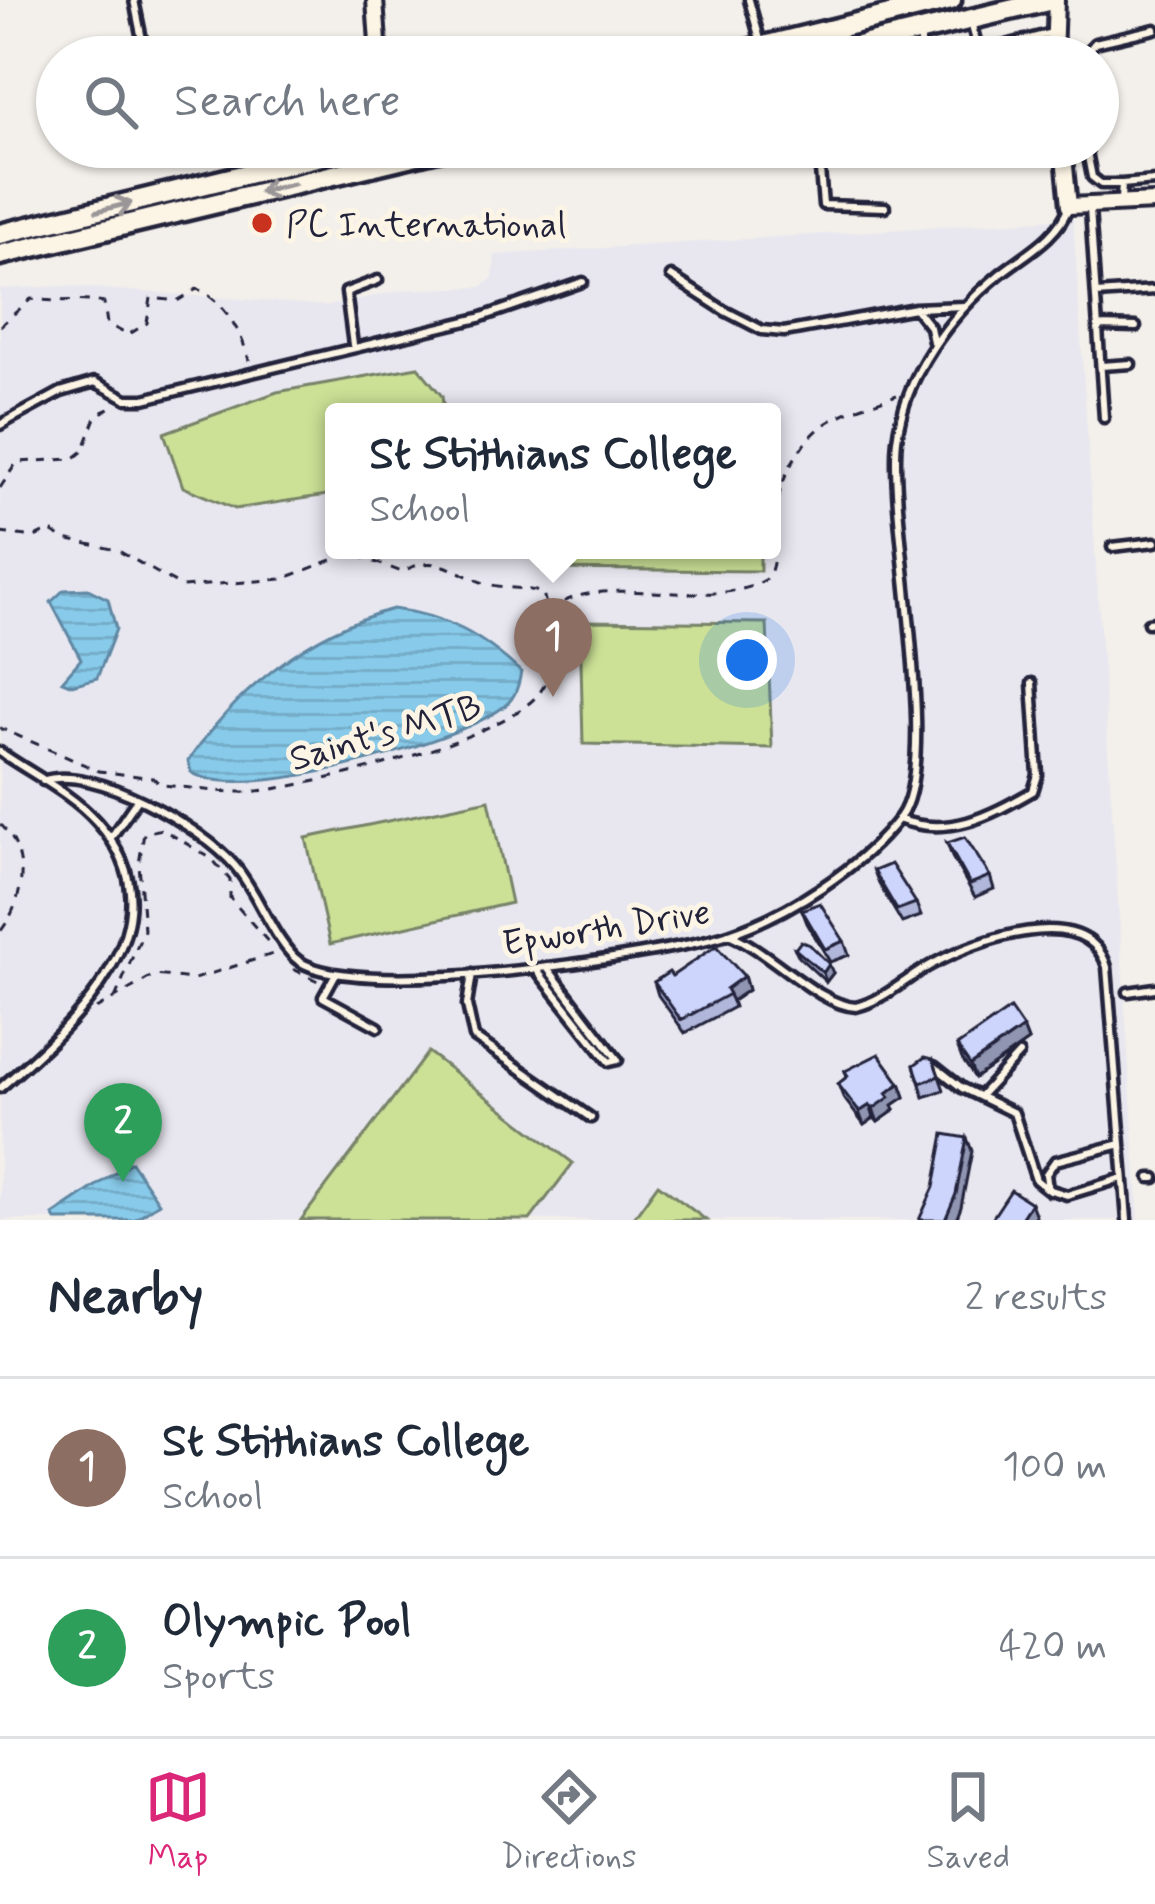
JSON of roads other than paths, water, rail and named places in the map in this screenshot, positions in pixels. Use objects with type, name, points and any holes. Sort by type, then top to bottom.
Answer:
[{"type":"main road","points":[[803,36],[951,0]]},
{"type":"main road","points":[[904,36],[1054,0]]},
{"type":"main road","points":[[0,234],[275,168]]},
{"type":"main road","points":[[0,255],[335,168]]},
{"type":"street","points":[[375,0],[378,36]]},
{"type":"street","points":[[1052,36],[1054,0]]},
{"type":"street","points":[[1065,168],[1070,206],[1155,202]]},
{"type":"lane","points":[[134,0],[141,36]]},
{"type":"lane","points":[[749,0],[759,36]]},
{"type":"lane","points":[[970,20],[976,36]]},
{"type":"lane","points":[[1119,38],[1155,29]]},
{"type":"lane","points":[[1039,36],[1052,33]]},
{"type":"lane","points":[[248,175],[251,168]]},
{"type":"lane","points":[[820,168],[823,205],[885,207]]},
{"type":"lane","points":[[1090,168],[1101,184],[1155,181]]},
{"type":"lane","points":[[1121,184],[1121,203]]},
{"type":"lane","points":[[1090,205],[1104,418]]},
{"type":"lane","points":[[1032,683],[1038,775],[1033,791],[956,828],[930,830],[898,819],[912,794],[914,748],[896,453],[914,388],[934,346],[964,306],[1060,227],[1070,206]]},
{"type":"lane","points":[[671,276],[762,330],[784,332],[916,308],[964,306]]},
{"type":"lane","points":[[353,345],[346,292],[378,280]]},
{"type":"lane","points":[[0,425],[61,392],[95,382],[128,399],[479,318],[583,282]]},
{"type":"lane","points":[[1096,294],[1155,290]]},
{"type":"lane","points":[[916,308],[930,327],[934,346]]},
{"type":"lane","points":[[1098,326],[1136,327]]},
{"type":"lane","points":[[1101,366],[1131,364]]},
{"type":"lane","points":[[1112,547],[1155,542]]},
{"type":"lane","points":[[0,752],[93,818],[110,839],[127,880],[128,916],[115,960],[84,1011],[0,1088]]},
{"type":"lane","points":[[43,781],[69,776],[137,800],[222,853],[298,962],[335,975],[323,997],[378,1027]]},
{"type":"lane","points":[[110,839],[137,800]]},
{"type":"lane","name":"Epworth Drive","points":[[335,975],[546,968],[728,934],[815,890],[898,819]]},
{"type":"lane","points":[[728,934],[769,953],[834,1003],[856,1007],[960,950],[1050,931],[1078,932],[1099,947],[1107,967],[1126,1220]]},
{"type":"lane","points":[[535,968],[613,1061],[546,968]]},
{"type":"lane","points":[[472,974],[468,1023],[474,1037],[591,1118]]},
{"type":"lane","points":[[1129,992],[1155,988]]},
{"type":"lane","points":[[982,1094],[1019,1054]]},
{"type":"lane","points":[[934,1066],[962,1088],[1014,1113],[1036,1180],[1050,1191],[1067,1195],[1123,1178]]},
{"type":"lane","points":[[1050,1191],[1046,1174],[1054,1161],[1121,1144]]},
{"type":"water","points":[[88,589],[108,599],[116,629],[97,678],[72,685],[62,681],[81,659],[51,602],[64,590]]},
{"type":"water","points":[[393,609],[447,622],[492,648],[521,672],[512,699],[473,724],[437,739],[345,766],[253,781],[217,780],[191,772],[188,761],[207,735],[277,667],[332,632]]},
{"type":"water","points":[[131,1162],[159,1203],[134,1220],[56,1220],[53,1215]]},
{"type":"place","name":"PC International","points":[[262,223]]},
{"type":"place","name":"St Stithians College","points":[[553,697]]},
{"type":"place","name":"Olympic Pool","points":[[123,1182]]}]
